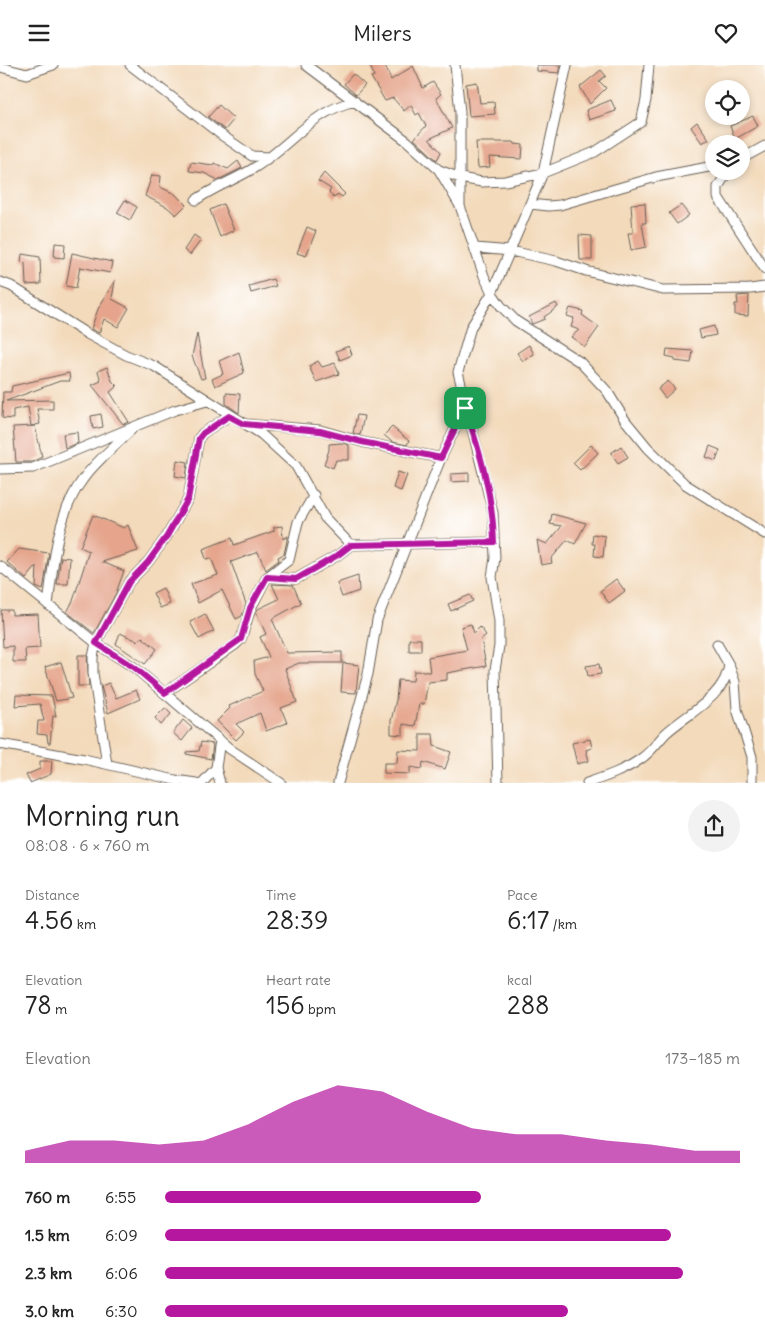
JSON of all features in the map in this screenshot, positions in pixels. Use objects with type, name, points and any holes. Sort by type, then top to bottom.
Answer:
[{"type":"street","points":[[0,67],[27,74],[53,65]]},
{"type":"street","points":[[130,65],[156,83],[186,110],[252,156],[270,157]]},
{"type":"street","points":[[306,65],[413,146],[439,170],[460,206],[476,248],[484,276],[492,293],[516,321],[585,367],[607,391],[625,420],[648,448],[685,484],[765,534]]},
{"type":"street","points":[[455,65],[460,112],[460,206]]},
{"type":"street","points":[[498,783],[495,670],[499,646],[499,621],[492,577],[495,558],[493,513],[477,443],[465,408],[458,373],[470,327],[492,293],[543,173],[567,65]]},
{"type":"street","points":[[439,170],[460,178],[482,182],[505,181],[543,173],[594,152],[638,125],[646,100],[649,65]]},
{"type":"street","points":[[336,87],[337,105]]},
{"type":"street","points":[[196,199],[254,168],[270,157],[311,121],[337,105],[355,101]]},
{"type":"street","points":[[750,154],[765,146]]},
{"type":"street","points":[[252,156],[254,168]]},
{"type":"street","points":[[530,204],[560,205],[656,177],[705,168]]},
{"type":"street","points":[[722,180],[718,187],[718,197],[765,269]]},
{"type":"street","points":[[476,248],[511,251],[556,261],[586,271],[663,290],[750,289],[765,287]]},
{"type":"street","points":[[0,282],[11,286],[126,355],[154,366],[229,416],[261,434],[296,466],[314,495],[325,518],[351,545]]},
{"type":"street","points":[[0,469],[34,468],[175,409],[207,401]]},
{"type":"street","points":[[338,783],[368,674],[377,620],[441,458],[465,408]]},
{"type":"street","points":[[107,763],[93,673],[92,657],[96,643],[129,582],[148,562],[167,536],[188,499],[199,438],[203,433],[229,416]]},
{"type":"street","points":[[244,424],[320,431],[362,442],[441,458]]},
{"type":"street","points":[[48,605],[56,545],[67,509],[83,479],[134,426]]},
{"type":"street","points":[[165,693],[241,639],[250,608],[267,577],[289,560],[298,523],[314,495]]},
{"type":"street","points":[[267,577],[296,579],[338,555],[351,545],[494,542]]},
{"type":"street","points":[[0,566],[13,574],[96,643],[135,668],[249,763],[281,783]]},
{"type":"street","points":[[717,644],[729,665],[737,695],[737,709],[752,757],[752,783]]},
{"type":"street","points":[[586,783],[631,765],[644,757],[667,733],[689,717],[725,681],[729,665]]},
{"type":"street","points":[[220,740],[216,768],[220,783]]},
{"type":"street","points":[[0,744],[107,763],[175,780],[196,783]]},
{"type":"street","points":[[202,783],[216,768]]},
{"type":"building","points":[[370,65],[385,65],[391,80],[413,66],[423,88],[433,82],[441,94],[436,98],[452,128],[429,139],[441,152],[437,160],[414,139],[426,126],[419,113],[416,115],[411,105],[404,111],[393,98],[385,101],[371,77],[374,76]]},
{"type":"building","points":[[537,65],[561,65],[559,73],[537,71]]},
{"type":"building","points":[[601,70],[606,76],[599,81],[606,88],[590,104],[580,87]]},
{"type":"building","points":[[353,74],[365,85],[356,95],[344,84]]},
{"type":"building","points":[[477,82],[480,103],[494,102],[495,114],[469,116],[466,84]]},
{"type":"building","points":[[611,100],[616,111],[589,120],[586,110]]},
{"type":"building","points":[[219,105],[234,119],[225,130],[208,117]]},
{"type":"building","points":[[753,116],[758,126],[742,135],[733,135],[730,126],[750,125],[750,117]]},
{"type":"building","points":[[697,122],[706,135],[705,141],[702,143],[691,127]]},
{"type":"building","points":[[476,142],[514,142],[515,144],[523,145],[522,159],[489,157],[490,167],[478,168]]},
{"type":"building","points":[[238,161],[242,168],[218,180],[204,173],[189,171],[191,162],[213,165],[214,163],[228,169]]},
{"type":"building","points":[[324,173],[345,194],[342,197],[338,194],[334,198],[329,192],[331,189],[318,181]]},
{"type":"building","points":[[152,175],[161,176],[160,187],[175,194],[186,205],[176,215],[167,207],[145,196]]},
{"type":"building","points":[[125,200],[137,207],[130,220],[117,213]]},
{"type":"building","points":[[645,203],[646,223],[642,223],[646,247],[631,250],[628,233],[633,233],[631,204]]},
{"type":"building","points":[[223,204],[234,230],[220,237],[210,210]]},
{"type":"building","points":[[681,205],[689,215],[677,224],[669,213]]},
{"type":"building","points":[[307,227],[316,231],[306,256],[297,253]]},
{"type":"building","points":[[194,235],[201,240],[190,255],[184,250]]},
{"type":"building","points":[[579,235],[592,236],[592,260],[580,260]]},
{"type":"building","points":[[55,243],[65,244],[64,258],[54,257]]},
{"type":"building","points":[[72,253],[112,262],[110,273],[80,267],[76,288],[66,286]]},
{"type":"building","points":[[22,254],[40,257],[41,284],[26,285],[25,263],[21,262]]},
{"type":"building","points":[[273,279],[276,286],[251,293],[249,286]]},
{"type":"building","points":[[115,280],[112,299],[129,308],[118,327],[104,319],[99,333],[91,329],[98,309]]},
{"type":"building","points":[[749,295],[748,316],[735,315],[735,304],[738,304],[737,296]]},
{"type":"building","points":[[556,303],[558,307],[544,317],[545,319],[532,324],[529,317]]},
{"type":"building","points":[[570,308],[583,311],[582,315],[599,327],[585,347],[571,337],[579,330],[571,327],[574,318],[567,316]]},
{"type":"building","points":[[714,326],[716,335],[701,338],[699,330]]},
{"type":"building","points":[[197,334],[205,378],[201,379],[192,356]]},
{"type":"building","points":[[529,345],[534,354],[523,361],[517,353]]},
{"type":"building","points":[[349,346],[352,355],[340,360],[336,351]]},
{"type":"building","points":[[667,349],[693,351],[691,363],[675,361],[675,358],[666,356]]},
{"type":"building","points":[[239,352],[244,373],[215,386],[212,379],[223,374],[219,361]]},
{"type":"building","points":[[318,361],[322,367],[335,363],[339,374],[316,382],[309,366]]},
{"type":"building","points":[[107,367],[112,381],[117,386],[110,392],[129,422],[123,424],[92,385],[101,381],[98,371]]},
{"type":"building","points":[[69,373],[70,381],[60,381],[6,401],[53,400],[53,409],[37,409],[40,424],[31,426],[28,407],[13,410],[13,419],[2,418],[3,392],[11,392],[12,386]]},
{"type":"building","points":[[668,381],[675,389],[665,398],[658,389]]},
{"type":"building","points":[[226,393],[240,394],[239,413],[226,404]]},
{"type":"building","points":[[101,414],[103,427],[93,429],[91,416]]},
{"type":"building","points":[[357,415],[364,416],[360,435],[353,433]]},
{"type":"building","points":[[35,426],[42,457],[32,462],[16,462],[13,427]]},
{"type":"building","points":[[392,427],[409,441],[407,445],[392,442],[384,435]]},
{"type":"building","points":[[77,432],[78,443],[65,448],[63,434]]},
{"type":"building","points":[[342,443],[349,445],[349,460],[336,460],[333,468],[324,464],[329,444]]},
{"type":"building","points":[[591,445],[598,453],[580,470],[573,463]]},
{"type":"building","points":[[621,446],[628,457],[618,463],[611,453]]},
{"type":"building","points":[[710,446],[720,450],[716,461],[706,457]]},
{"type":"building","points":[[177,460],[188,462],[186,478],[175,476]]},
{"type":"building","points":[[398,472],[407,475],[401,491],[393,488]]},
{"type":"building","points":[[469,473],[469,481],[451,482],[451,474]]},
{"type":"building","points":[[552,514],[586,523],[575,544],[567,540],[551,559],[552,563],[541,565],[537,540],[547,544],[562,526],[550,524]]},
{"type":"building","points":[[93,515],[124,528],[128,525],[138,551],[102,562],[124,571],[116,593],[94,633],[67,612],[73,601],[89,551],[80,547]]},
{"type":"building","points":[[282,526],[283,539],[288,536],[284,554],[278,557],[279,560],[266,570],[258,552],[231,562],[246,604],[242,616],[236,619],[222,590],[198,603],[191,584],[218,575],[211,558],[206,559],[203,549],[232,538],[234,545],[274,531],[274,527]]},
{"type":"building","points":[[593,534],[605,536],[603,557],[594,556],[595,544],[592,544]]},
{"type":"building","points":[[19,549],[49,553],[43,590],[36,587],[37,566],[26,579],[7,562]]},
{"type":"building","points":[[61,557],[70,558],[68,584],[57,584]]},
{"type":"building","points":[[358,576],[359,591],[342,597],[337,583]]},
{"type":"building","points":[[616,579],[625,591],[609,603],[600,591]]},
{"type":"building","points":[[272,584],[293,585],[301,603],[272,619],[287,653],[342,652],[342,663],[299,663],[285,669],[297,702],[281,708],[287,723],[266,731],[260,713],[236,724],[244,732],[236,740],[217,721],[230,708],[229,706],[263,691],[255,674],[254,661],[269,657],[260,637],[266,634],[256,612],[258,609],[279,599]]},
{"type":"building","points":[[163,588],[170,604],[160,608],[153,593]]},
{"type":"building","points":[[470,595],[473,601],[451,611],[448,604]]},
{"type":"building","points":[[1,610],[12,610],[12,615],[38,614],[40,648],[25,649],[26,662],[13,662],[13,646],[3,647]]},
{"type":"building","points":[[205,614],[214,631],[199,639],[190,622]]},
{"type":"building","points":[[471,624],[474,633],[480,627],[486,635],[481,639],[486,666],[447,673],[447,680],[428,682],[424,704],[419,704],[415,726],[403,724],[403,735],[391,734],[391,721],[398,680],[413,681],[414,671],[430,672],[428,657],[467,650],[461,627]]},
{"type":"building","points":[[120,633],[138,641],[142,637],[157,649],[145,664],[116,644]]},
{"type":"building","points":[[409,639],[421,639],[421,651],[409,651]]},
{"type":"building","points":[[78,655],[87,655],[89,686],[78,686]]},
{"type":"building","points":[[61,662],[72,698],[56,701],[45,667]]},
{"type":"building","points":[[343,663],[359,665],[356,693],[341,692]]},
{"type":"building","points":[[599,664],[601,674],[588,676],[586,666]]},
{"type":"building","points":[[109,683],[116,698],[136,690],[140,699],[108,713],[101,686]]},
{"type":"building","points":[[16,695],[52,696],[56,716],[53,716],[50,743],[48,743],[47,735],[37,734],[38,721],[44,721],[40,704],[15,706]]},
{"type":"building","points":[[165,708],[171,714],[161,725],[155,718]]},
{"type":"building","points":[[183,720],[192,728],[182,741],[173,733]]},
{"type":"building","points":[[420,734],[433,734],[434,746],[451,752],[445,769],[423,762],[422,769],[410,767],[410,774],[384,773],[384,763],[397,763],[398,750],[420,751]]},
{"type":"building","points":[[590,739],[592,748],[586,750],[589,761],[577,764],[572,743]]},
{"type":"building","points":[[201,742],[213,744],[211,759],[186,754],[186,752],[199,751]]},
{"type":"building","points":[[40,761],[52,761],[51,774],[30,783],[26,775],[40,769]]},
{"type":"route","points":[[465,408],[477,443],[493,513],[494,542],[351,545],[338,555],[296,579],[267,577],[250,608],[241,639],[165,693],[135,668],[96,643],[117,600],[129,582],[148,562],[167,536],[188,499],[199,438],[203,433],[229,416],[244,424],[320,431],[362,442],[441,458],[465,408]]}]
